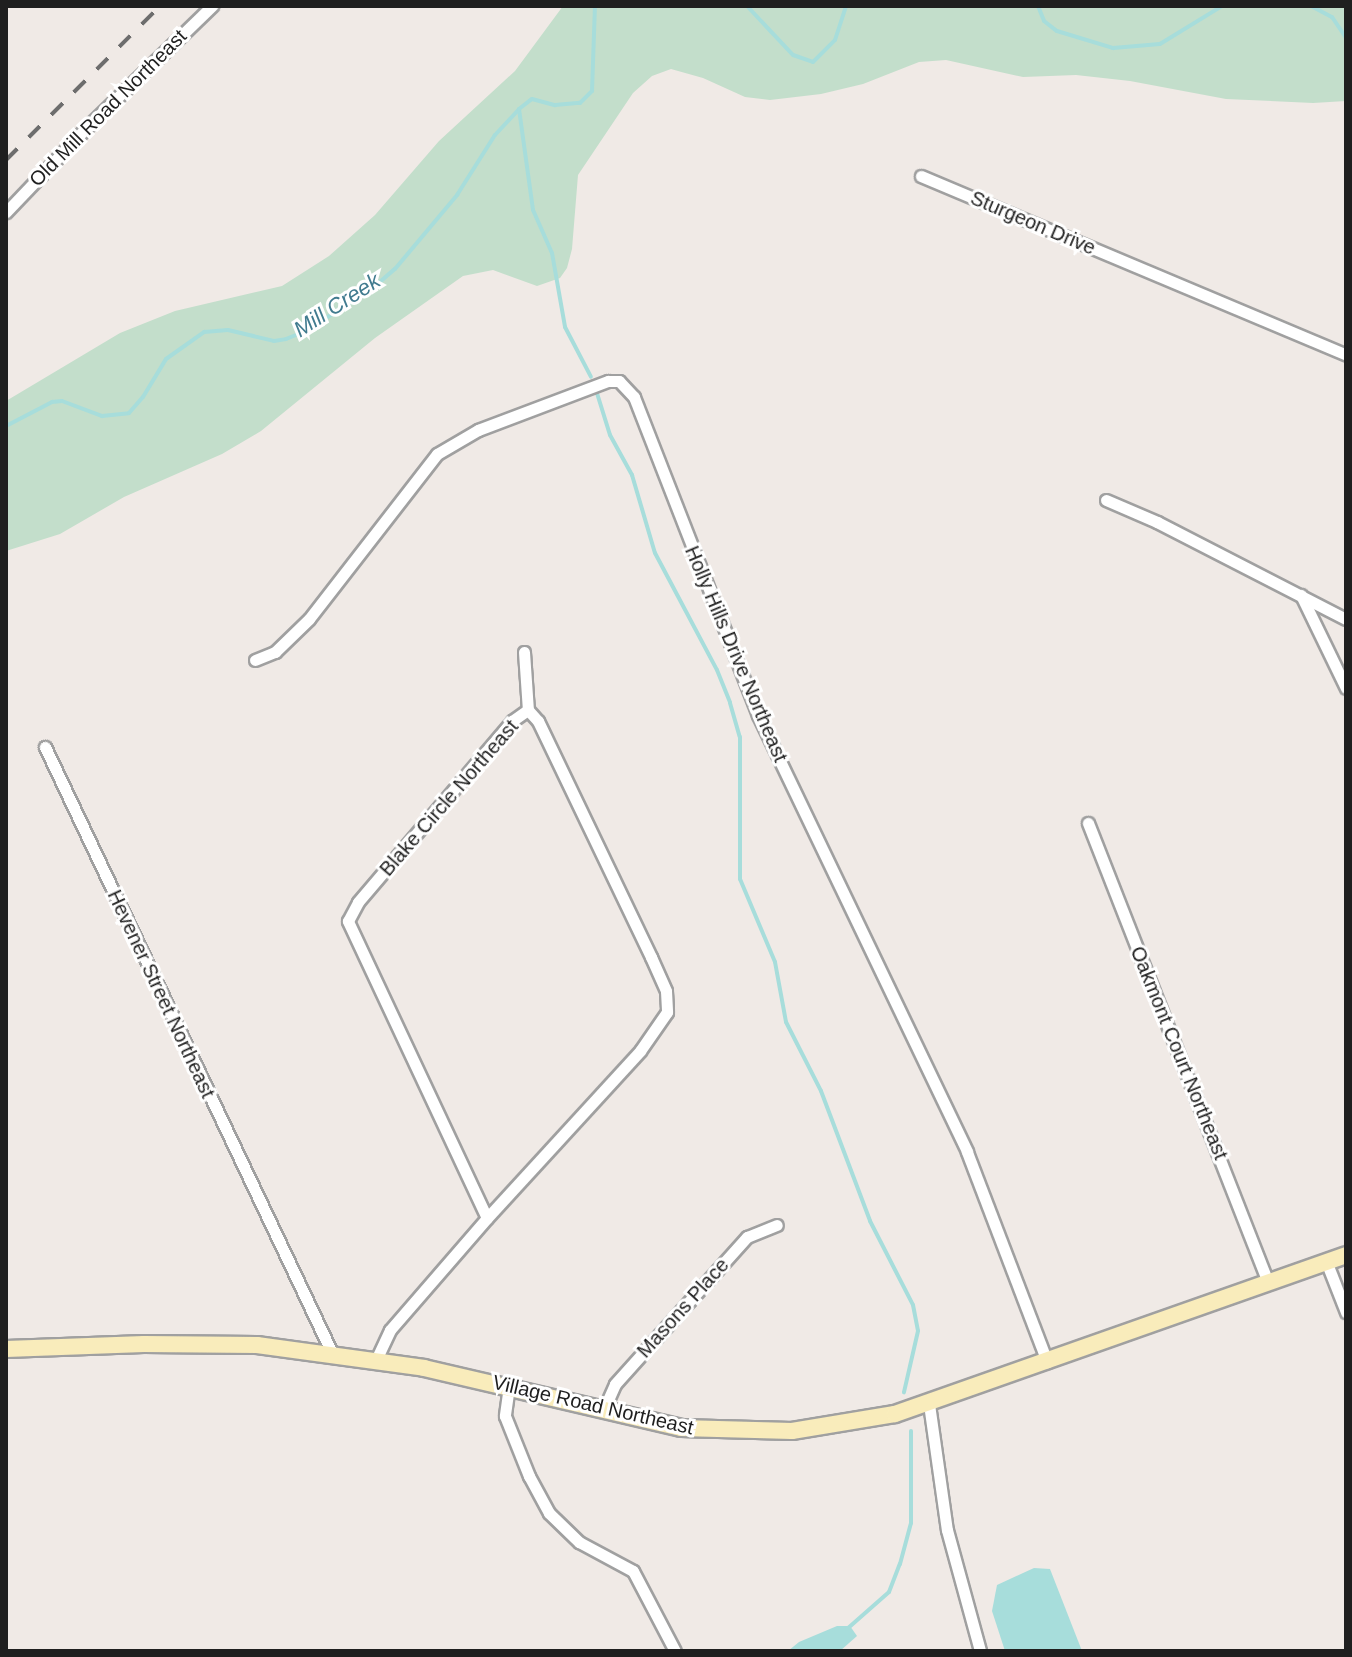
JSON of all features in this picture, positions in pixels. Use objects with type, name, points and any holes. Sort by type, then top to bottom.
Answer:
[{"type":"main road","name":"Village Road Northeast","points":[[6,1349],[144,1344],[257,1345],[376,1360],[509,1386],[681,1428],[792,1431],[842,1426],[929,1404],[1346,1255]]},
{"type":"street","name":"Old Mill Road Northeast","points":[[6,212],[88,126],[212,6]]},
{"type":"street","name":"Sturgeon Drive","points":[[921,176],[1346,355]]},
{"type":"street","name":"Holly Hills Drive Northeast","points":[[255,660],[275,652],[309,619],[437,454],[478,430],[608,381],[619,381],[634,397],[758,715],[967,1152],[1047,1362]]},
{"type":"street","points":[[1106,500],[1157,522],[1346,619]]},
{"type":"street","points":[[1300,594],[1346,688]]},
{"type":"street","points":[[524,652],[528,710]]},
{"type":"street","name":"Blake Circle Northeast","points":[[376,1360],[390,1330],[487,1218],[640,1051],[667,1012],[666,991],[651,957],[538,721],[528,710],[512,721],[358,902],[348,921],[487,1218]]},
{"type":"street","name":"Hevener Street Northeast","points":[[45,747],[332,1353]]},
{"type":"street","name":"Oakmont Court Northeast","points":[[1088,823],[1268,1283]]},
{"type":"street","name":"Masons Place","points":[[604,1409],[615,1384],[747,1237],[777,1225]]},
{"type":"street","points":[[1326,1261],[1346,1312]]},
{"type":"street","points":[[509,1386],[505,1416],[529,1476],[549,1513],[579,1542],[633,1571],[675,1651]]},
{"type":"street","points":[[929,1404],[947,1530],[980,1651]]},
{"type":"green space","points":[[563,6],[1346,6],[1346,101],[1313,103],[1226,99],[1130,81],[1076,75],[1023,77],[946,60],[919,62],[863,84],[821,94],[770,100],[745,97],[703,78],[671,69],[652,76],[633,93],[578,175],[572,249],[567,268],[560,278],[537,286],[493,270],[463,276],[375,338],[261,431],[222,454],[124,497],[60,534],[6,551],[6,401],[120,333],[175,311],[282,286],[329,256],[375,215],[439,141],[515,71]]},
{"type":"water","points":[[1034,1568],[1050,1569],[1082,1651],[1005,1651],[992,1611],[997,1585]]},
{"type":"water","points":[[837,1626],[850,1626],[857,1636],[840,1651],[788,1651],[799,1642]]},
{"type":"waterway","name":"Mill Creek","points":[[6,426],[52,402],[62,401],[102,416],[129,413],[143,397],[166,359],[204,332],[228,330],[274,341],[286,339],[306,331],[374,287],[395,269],[457,195],[495,135],[519,109],[532,99],[555,105],[580,103],[592,91],[595,6]]},
{"type":"waterway","name":"Mill Creek","points":[[747,6],[793,55],[813,62],[835,40],[846,6]]},
{"type":"waterway","name":"Mill Creek","points":[[1038,6],[1044,21],[1057,31],[1113,48],[1160,44],[1222,6]]},
{"type":"waterway","name":"Mill Creek","points":[[1311,6],[1332,17],[1346,38]]},
{"type":"waterway","points":[[519,109],[533,210],[552,253],[565,327],[591,377]]},
{"type":"waterway","points":[[596,390],[610,435],[632,475],[655,553],[717,670],[730,703],[740,737],[740,879],[775,962],[786,1022],[821,1091],[870,1221],[913,1305],[918,1331],[904,1392]]},
{"type":"waterway","points":[[847,1629],[889,1592],[900,1564],[911,1523],[911,1431]]},
{"type":"railway","points":[[6,160],[160,6]]}]
